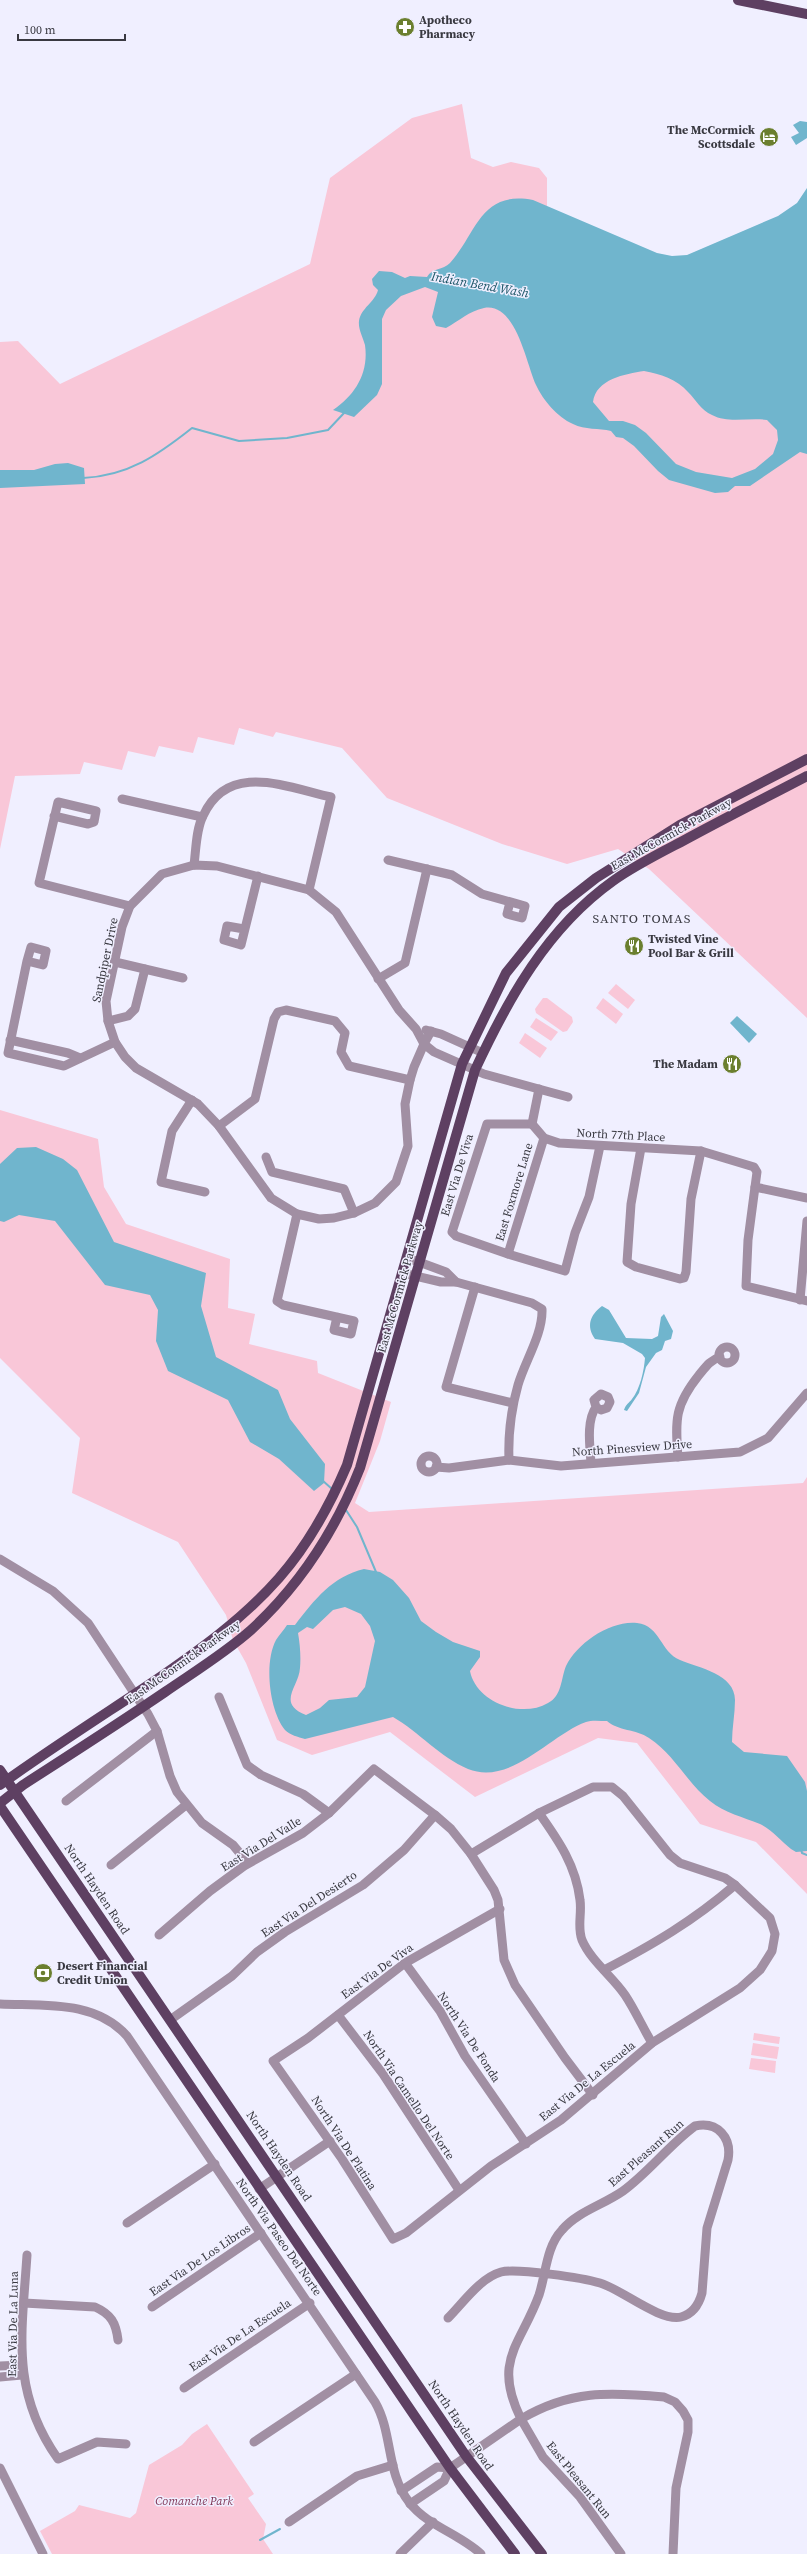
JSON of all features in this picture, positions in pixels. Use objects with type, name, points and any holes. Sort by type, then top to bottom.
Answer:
[{"type":"main road","points":[[738,0],[807,14]]},
{"type":"main road","name":"East McCormick Parkway","points":[[4,1782],[194,1654],[240,1618],[280,1578],[308,1540],[336,1491],[347,1465],[408,1258],[462,1064],[506,973],[559,907],[596,878],[680,825],[807,759]]},
{"type":"main road","name":"East McCormick Parkway","points":[[0,1804],[15,1791],[203,1666],[251,1630],[294,1584],[332,1530],[350,1496],[360,1468],[418,1277],[475,1070],[497,1022],[520,981],[544,949],[571,919],[605,888],[650,859],[807,776]]},
{"type":"main road","points":[[596,878],[605,888]]},
{"type":"main road","name":"North Hayden Road","points":[[0,1770],[4,1782],[15,1791],[466,2456],[542,2554]]},
{"type":"main road","points":[[0,1804],[450,2468],[515,2554]]},
{"type":"street","points":[[194,865],[202,817],[217,794],[239,783],[262,781],[331,797],[309,890]]},
{"type":"street","points":[[122,799],[202,817]]},
{"type":"street","points":[[54,816],[39,883],[130,906]]},
{"type":"street","points":[[388,860],[452,875],[482,894],[510,902]]},
{"type":"street","name":"Sandpiper Drive","points":[[431,1031],[424,1044],[410,1080],[405,1104],[408,1146],[396,1182],[375,1203],[354,1213],[334,1218],[319,1219],[297,1214],[271,1198],[219,1126],[192,1100],[136,1068],[125,1057],[115,1042],[108,1021],[106,1001],[122,927],[130,906],[162,874],[194,865],[217,866],[309,890],[336,912],[378,979],[399,1010],[416,1029],[424,1044],[434,1052],[462,1064]]},
{"type":"street","points":[[378,979],[405,963],[427,869]]},
{"type":"street","points":[[244,929],[258,876]]},
{"type":"street","points":[[27,961],[8,1053],[64,1066],[115,1042]]},
{"type":"street","points":[[114,962],[183,978]]},
{"type":"street","points":[[108,1021],[128,1016],[135,1009],[145,969]]},
{"type":"street","points":[[219,1126],[255,1099],[274,1019],[278,1012],[286,1010],[335,1021],[345,1032],[341,1052],[349,1066],[410,1080]]},
{"type":"street","points":[[416,1029],[431,1031],[470,1046],[483,1053]]},
{"type":"street","points":[[10,1040],[68,1053],[80,1058]]},
{"type":"street","points":[[462,1064],[497,1079],[568,1097]]},
{"type":"street","points":[[539,1089],[532,1124],[544,1138]]},
{"type":"street","points":[[192,1100],[172,1131],[161,1182],[205,1192]]},
{"type":"street","name":"East Via De Viva","points":[[508,1254],[456,1236],[452,1232],[487,1124],[532,1124]]},
{"type":"street","name":"North 77th Place","points":[[544,1138],[559,1143],[701,1151],[754,1167],[757,1172],[755,1187]]},
{"type":"street","name":"East Foxmore Lane","points":[[508,1254],[544,1138]]},
{"type":"street","points":[[508,1254],[565,1271],[575,1233],[589,1197],[600,1146]]},
{"type":"street","points":[[641,1148],[631,1204],[628,1264],[677,1279],[684,1278],[691,1199],[701,1151]]},
{"type":"street","points":[[266,1157],[272,1172],[344,1189],[354,1213]]},
{"type":"street","points":[[807,1198],[755,1187],[748,1240],[746,1286],[804,1300],[807,1221]]},
{"type":"street","points":[[297,1214],[277,1301],[282,1305],[337,1317]]},
{"type":"street","points":[[408,1258],[446,1272],[456,1282]]},
{"type":"street","points":[[403,1274],[441,1282],[456,1282],[532,1303],[542,1309],[540,1324],[513,1403],[509,1436],[509,1460]]},
{"type":"street","points":[[475,1287],[446,1387],[513,1403]]},
{"type":"street","points":[[678,1456],[675,1423],[679,1404],[687,1390],[708,1364],[720,1357]]},
{"type":"street","name":"North Pinesview Drive","points":[[436,1467],[449,1468],[509,1460],[561,1466],[740,1452],[768,1438],[807,1393]]},
{"type":"street","points":[[591,1463],[592,1415],[596,1407]]},
{"type":"street","points":[[0,1559],[53,1591],[88,1623],[144,1706],[157,1731],[170,1776],[186,1805],[202,1823],[233,1845],[248,1863]]},
{"type":"street","points":[[219,1697],[247,1765],[261,1776],[303,1794],[329,1813]]},
{"type":"street","points":[[66,1801],[157,1731]]},
{"type":"street","name":"East Via Del Valle","points":[[158,1935],[210,1891],[248,1863],[303,1833],[329,1813],[374,1769],[435,1815]]},
{"type":"street","points":[[471,1854],[539,1813],[593,1787],[612,1787],[618,1791],[670,1855],[680,1863],[725,1878],[735,1885],[700,1914],[666,1938],[604,1970]]},
{"type":"street","points":[[111,1865],[186,1805]]},
{"type":"street","points":[[539,1813],[569,1858],[578,1883],[582,1938],[588,1952],[625,1996],[652,2043]]},
{"type":"street","points":[[435,1815],[451,1829],[471,1854],[494,1890],[500,1909],[500,1937],[504,1960],[515,1985],[565,2058],[593,2095]]},
{"type":"street","name":"East Via Del Desierto","points":[[170,2020],[232,1976],[257,1952],[285,1932],[363,1885],[404,1850],[435,1815]]},
{"type":"street","name":"East Via De La Escuela","points":[[393,2239],[406,2232],[459,2190],[526,2144],[593,2095],[652,2043],[740,1988],[760,1970],[772,1951],[775,1934],[770,1918],[735,1885]]},
{"type":"street","name":"East Via De Viva","points":[[273,2061],[338,2015],[405,1963],[500,1909]]},
{"type":"street","name":"North Via De Fonda","points":[[405,1963],[440,2011],[465,2056],[526,2144]]},
{"type":"street","name":"North Via Paseo Del Norte","points":[[0,2004],[86,2010],[116,2024],[127,2036],[310,2303],[381,2412],[393,2465],[401,2491],[410,2504],[432,2522],[481,2554]]},
{"type":"street","name":"North Via Camello Del Norte","points":[[338,2015],[383,2074],[422,2136],[459,2190]]},
{"type":"street","name":"North Via De Platina","points":[[273,2061],[330,2141],[393,2239]]},
{"type":"street","name":"East Pleasant Run","points":[[448,2318],[482,2284],[500,2272],[510,2271],[545,2275],[601,2283],[666,2316],[680,2317],[690,2312],[699,2303],[702,2293],[707,2228],[730,2152],[728,2139],[722,2132],[708,2125],[694,2126],[622,2191],[571,2220],[554,2240],[545,2275],[535,2304],[512,2353],[508,2382],[513,2403],[521,2419],[543,2457],[580,2497],[621,2554]]},
{"type":"street","points":[[260,2189],[330,2141]]},
{"type":"street","points":[[127,2223],[215,2164]]},
{"type":"street","name":"East Via De Los Libros","points":[[152,2307],[261,2233]]},
{"type":"street","name":"East Via De La Luna","points":[[27,2255],[22,2375],[30,2406],[58,2459],[78,2448],[97,2442],[126,2444]]},
{"type":"street","points":[[24,2302],[95,2306],[105,2311],[112,2319],[116,2326],[118,2340]]},
{"type":"street","name":"East Via De La Escuela","points":[[184,2388],[310,2303]]},
{"type":"street","points":[[0,2366],[22,2364]]},
{"type":"street","points":[[254,2442],[356,2374]]},
{"type":"street","points":[[0,2377],[22,2375]]},
{"type":"street","points":[[410,2504],[444,2481],[450,2468],[466,2456],[542,2406],[562,2399],[585,2395],[657,2396],[675,2402],[688,2420],[688,2432],[676,2488],[673,2554]]},
{"type":"street","points":[[289,2522],[357,2476],[393,2465]]},
{"type":"street","points":[[401,2491],[437,2467],[450,2468]]},
{"type":"street","points":[[0,2468],[43,2554]]},
{"type":"street","points":[[400,2554],[432,2522]]},
{"type":"green space","points":[[462,104],[471,158],[493,167],[511,162],[539,168],[547,178],[547,298],[807,405],[807,1018],[649,869],[618,849],[567,864],[502,844],[387,798],[342,748],[276,732],[273,737],[239,728],[234,745],[198,737],[193,753],[159,746],[155,757],[128,751],[122,770],[84,762],[80,774],[15,776],[0,849],[0,342],[18,341],[60,384],[310,264],[330,178],[412,118]]},
{"type":"green space","points":[[616,984],[635,1000],[628,1009],[608,993]]},
{"type":"green space","points":[[543,998],[547,998],[572,1017],[573,1022],[567,1031],[563,1032],[536,1013],[535,1009]]},
{"type":"green space","points":[[603,998],[623,1014],[616,1024],[596,1008]]},
{"type":"green space","points":[[536,1018],[558,1032],[551,1041],[530,1027]]},
{"type":"green space","points":[[525,1033],[547,1048],[540,1058],[519,1043]]},
{"type":"green space","points":[[0,1110],[98,1139],[104,1187],[126,1224],[230,1259],[228,1308],[255,1314],[249,1344],[317,1361],[318,1373],[391,1402],[380,1441],[355,1503],[369,1512],[803,1483],[807,1477],[807,1894],[756,1842],[700,1824],[637,1743],[598,1738],[475,1797],[390,1732],[312,1755],[277,1740],[246,1663],[233,1640],[226,1615],[178,1542],[72,1493],[80,1438],[0,1358]]},
{"type":"green space","points":[[754,2033],[780,2037],[779,2044],[753,2040]]},
{"type":"green space","points":[[753,2043],[779,2047],[777,2059],[751,2055]]},
{"type":"green space","points":[[751,2058],[776,2061],[775,2073],[749,2069]]},
{"type":"green space","name":"Comanche Park","points":[[207,2424],[254,2494],[248,2498],[266,2524],[263,2539],[273,2554],[52,2554],[40,2531],[75,2511],[79,2505],[130,2518],[136,2513],[149,2465],[182,2445],[192,2434]]},
{"type":"water","points":[[800,121],[807,122],[807,138],[796,145],[791,137],[799,133],[793,125]]},
{"type":"water","points":[[807,188],[807,454],[800,452],[750,486],[735,486],[728,492],[715,493],[669,480],[658,471],[634,446],[623,438],[616,437],[611,431],[582,427],[567,421],[551,408],[539,391],[532,375],[524,349],[512,324],[504,314],[495,309],[484,308],[469,314],[446,328],[436,326],[432,317],[438,292],[425,287],[401,296],[386,310],[382,319],[382,384],[377,395],[354,417],[333,410],[354,390],[359,382],[365,365],[365,345],[360,330],[359,321],[362,312],[374,298],[378,290],[373,285],[372,279],[379,271],[392,272],[405,278],[410,276],[427,277],[432,272],[447,265],[459,251],[482,216],[501,201],[515,199],[533,200],[657,253],[672,256],[687,255],[778,216],[797,203]],"holes":[[[644,371],[673,380],[684,387],[705,410],[719,418],[732,420],[767,420],[777,430],[778,440],[773,454],[755,469],[732,478],[696,472],[676,464],[646,433],[635,425],[623,421],[609,421],[593,402],[595,394],[605,383],[612,379]]]},
{"type":"water","points":[[68,463],[84,468],[85,484],[0,488],[0,470],[34,470],[55,464]]},
{"type":"water","points":[[737,1016],[757,1034],[749,1043],[730,1023]]},
{"type":"water","points":[[36,1147],[63,1159],[77,1170],[114,1242],[206,1273],[201,1306],[216,1357],[278,1390],[290,1419],[325,1464],[324,1483],[314,1491],[279,1459],[250,1442],[228,1400],[168,1371],[156,1341],[158,1310],[150,1295],[105,1285],[55,1221],[19,1215],[4,1222],[0,1221],[0,1164],[17,1148]]},
{"type":"water","points":[[602,1306],[609,1310],[626,1338],[652,1339],[658,1336],[661,1317],[664,1314],[673,1331],[671,1339],[665,1341],[662,1350],[656,1353],[646,1367],[639,1393],[627,1411],[624,1410],[635,1395],[643,1374],[645,1358],[642,1354],[623,1343],[595,1339],[590,1325],[592,1317]]},
{"type":"water","points":[[364,1569],[380,1572],[393,1580],[409,1598],[421,1621],[453,1642],[480,1651],[480,1657],[470,1671],[474,1682],[490,1699],[501,1705],[513,1708],[525,1709],[537,1707],[553,1700],[559,1691],[564,1671],[571,1657],[586,1641],[616,1625],[637,1623],[645,1625],[656,1634],[673,1656],[715,1673],[729,1684],[733,1691],[735,1700],[732,1742],[744,1752],[787,1756],[805,1782],[807,1791],[807,1851],[796,1852],[764,1826],[728,1812],[716,1805],[694,1786],[666,1752],[649,1738],[638,1733],[616,1727],[607,1721],[586,1722],[572,1728],[530,1757],[515,1765],[500,1771],[484,1772],[468,1769],[448,1758],[393,1717],[305,1739],[289,1733],[285,1730],[275,1711],[272,1699],[269,1673],[272,1649],[276,1640],[287,1625],[295,1625],[325,1590],[343,1577]],"holes":[[[345,1607],[361,1614],[370,1626],[375,1641],[365,1687],[357,1697],[329,1700],[320,1708],[306,1715],[297,1710],[292,1705],[291,1694],[299,1675],[300,1668],[298,1633],[307,1627],[313,1629],[333,1610]]]},
{"type":"waterway","name":"Indian Bend Wash","points":[[83,478],[114,473],[142,462],[167,447],[192,428],[239,441],[287,438],[328,430],[345,412]]},
{"type":"waterway","points":[[322,1480],[332,1489]]},
{"type":"waterway","points":[[346,1510],[357,1527],[376,1572]]},
{"type":"waterway","points":[[801,1849],[802,1853],[807,1855]]},
{"type":"waterway","points":[[260,2540],[280,2529]]},
{"type":"place","name":"Apotheco Pharmacy","points":[[405,27]]},
{"type":"place","name":"The McCormick Scottsdale","points":[[769,137]]},
{"type":"place","name":"Twisted Vine Pool Bar & Grill","points":[[634,946]]},
{"type":"place","name":"The Madam","points":[[732,1064]]},
{"type":"place","name":"Desert Financial Credit Union","points":[[43,1973]]},
{"type":"district","name":"SANTO TOMAS","points":[[642,918]]}]
